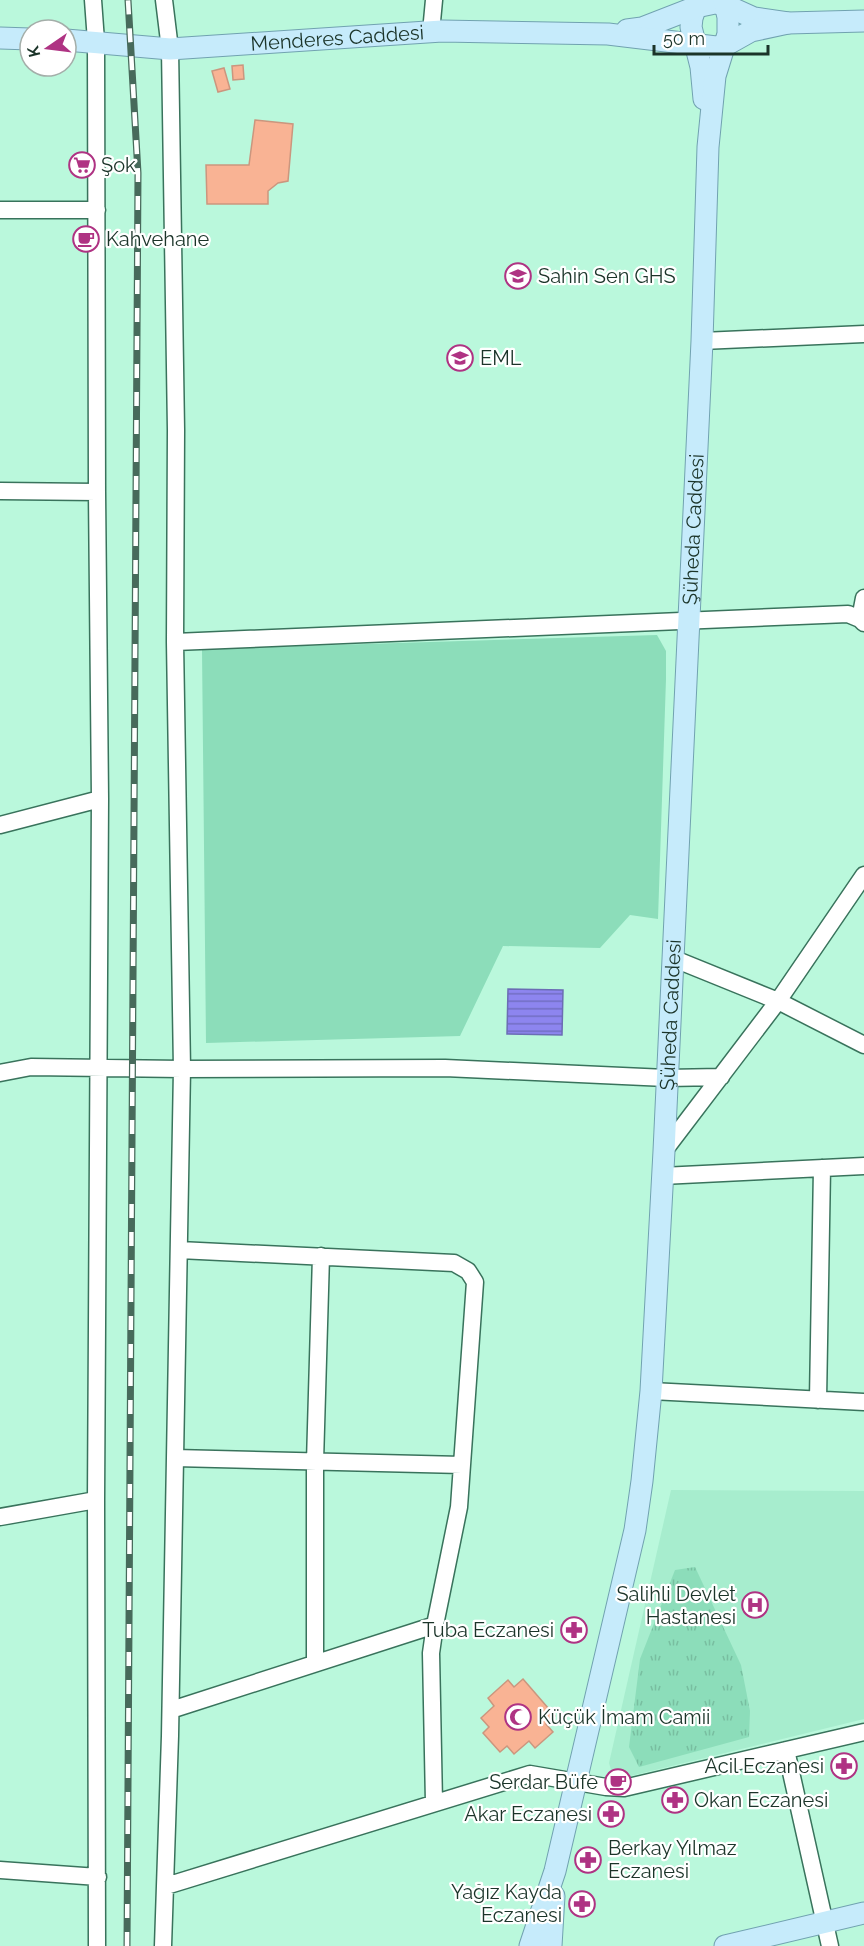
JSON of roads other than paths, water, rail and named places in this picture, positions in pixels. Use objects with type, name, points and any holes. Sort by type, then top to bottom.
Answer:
[{"type":"main road","points":[[708,147],[715,76],[726,45],[729,25],[724,2]]},
{"type":"main road","points":[[608,34],[642,28],[697,3],[724,2],[754,18],[788,23],[864,21]]},
{"type":"main road","points":[[697,3],[691,27],[704,88],[708,147]]},
{"type":"main road","points":[[608,34],[706,47],[726,45],[751,31],[788,23]]},
{"type":"main road","name":"Menderes Caddesi","points":[[78,40],[170,49],[431,32],[608,34]]},
{"type":"main road","points":[[0,38],[18,39]]},
{"type":"main road","name":"Şüheda Caddesi","points":[[555,1871],[635,1530],[651,1391],[702,341],[708,147]]},
{"type":"main road","points":[[530,1946],[555,1871]]},
{"type":"main road","points":[[551,1946],[555,1871]]},
{"type":"main road","points":[[725,1946],[864,1913]]},
{"type":"street","points":[[93,0],[96,41],[100,799],[96,1500],[97,1946]]},
{"type":"street","points":[[163,1946],[171,1710],[182,1069],[175,642],[176,430],[170,49],[164,0]]},
{"type":"street","points":[[431,32],[434,0]]},
{"type":"street","points":[[0,210],[96,210]]},
{"type":"street","points":[[702,341],[864,334]]},
{"type":"street","points":[[0,491],[97,492]]},
{"type":"street","points":[[175,642],[848,614],[862,621],[864,598]]},
{"type":"street","points":[[0,825],[100,799]]},
{"type":"street","points":[[664,1151],[778,1001],[864,875]]},
{"type":"street","points":[[672,958],[778,1001],[864,1045]]},
{"type":"street","points":[[0,1073],[31,1067],[445,1068],[666,1078],[721,1077]]},
{"type":"street","points":[[662,1176],[864,1166]]},
{"type":"street","points":[[818,1400],[822,1168]]},
{"type":"street","points":[[179,1250],[454,1263],[468,1271],[475,1282],[459,1507],[431,1653],[434,1803]]},
{"type":"street","points":[[315,1663],[315,1462],[321,1256]]},
{"type":"street","points":[[651,1391],[864,1402]]},
{"type":"street","points":[[175,1458],[462,1465]]},
{"type":"street","points":[[0,1517],[96,1500]]},
{"type":"street","points":[[171,1710],[435,1625]]},
{"type":"street","points":[[166,1886],[530,1774],[624,1788],[864,1731]]},
{"type":"street","points":[[786,1750],[830,1946]]},
{"type":"street","points":[[0,1869],[98,1877]]},
{"type":"railway","points":[[127,1946],[138,173],[128,0]]},
{"type":"place","name":"Şok","points":[[82,165]]},
{"type":"place","name":"Kahvehane","points":[[86,239]]},
{"type":"place","name":"Sahin Sen GHS","points":[[518,276]]},
{"type":"place","name":"EML","points":[[460,358]]},
{"type":"place","name":"Salihli Devlet Hastanesi","points":[[755,1605]]},
{"type":"place","name":"Tuba Eczanesi","points":[[574,1630]]},
{"type":"place","name":"Küçük İmam Camii","points":[[518,1717]]},
{"type":"place","name":"Acil Eczanesi","points":[[844,1766]]},
{"type":"place","name":"Serdar Büfe","points":[[618,1782]]},
{"type":"place","name":"Okan Eczanesi","points":[[675,1800]]},
{"type":"place","name":"Akar Eczanesi","points":[[611,1814]]},
{"type":"place","name":"Berkay Yılmaz Eczanesi","points":[[588,1860]]},
{"type":"place","name":"Yağız Kayda Eczanesi","points":[[582,1904]]}]
